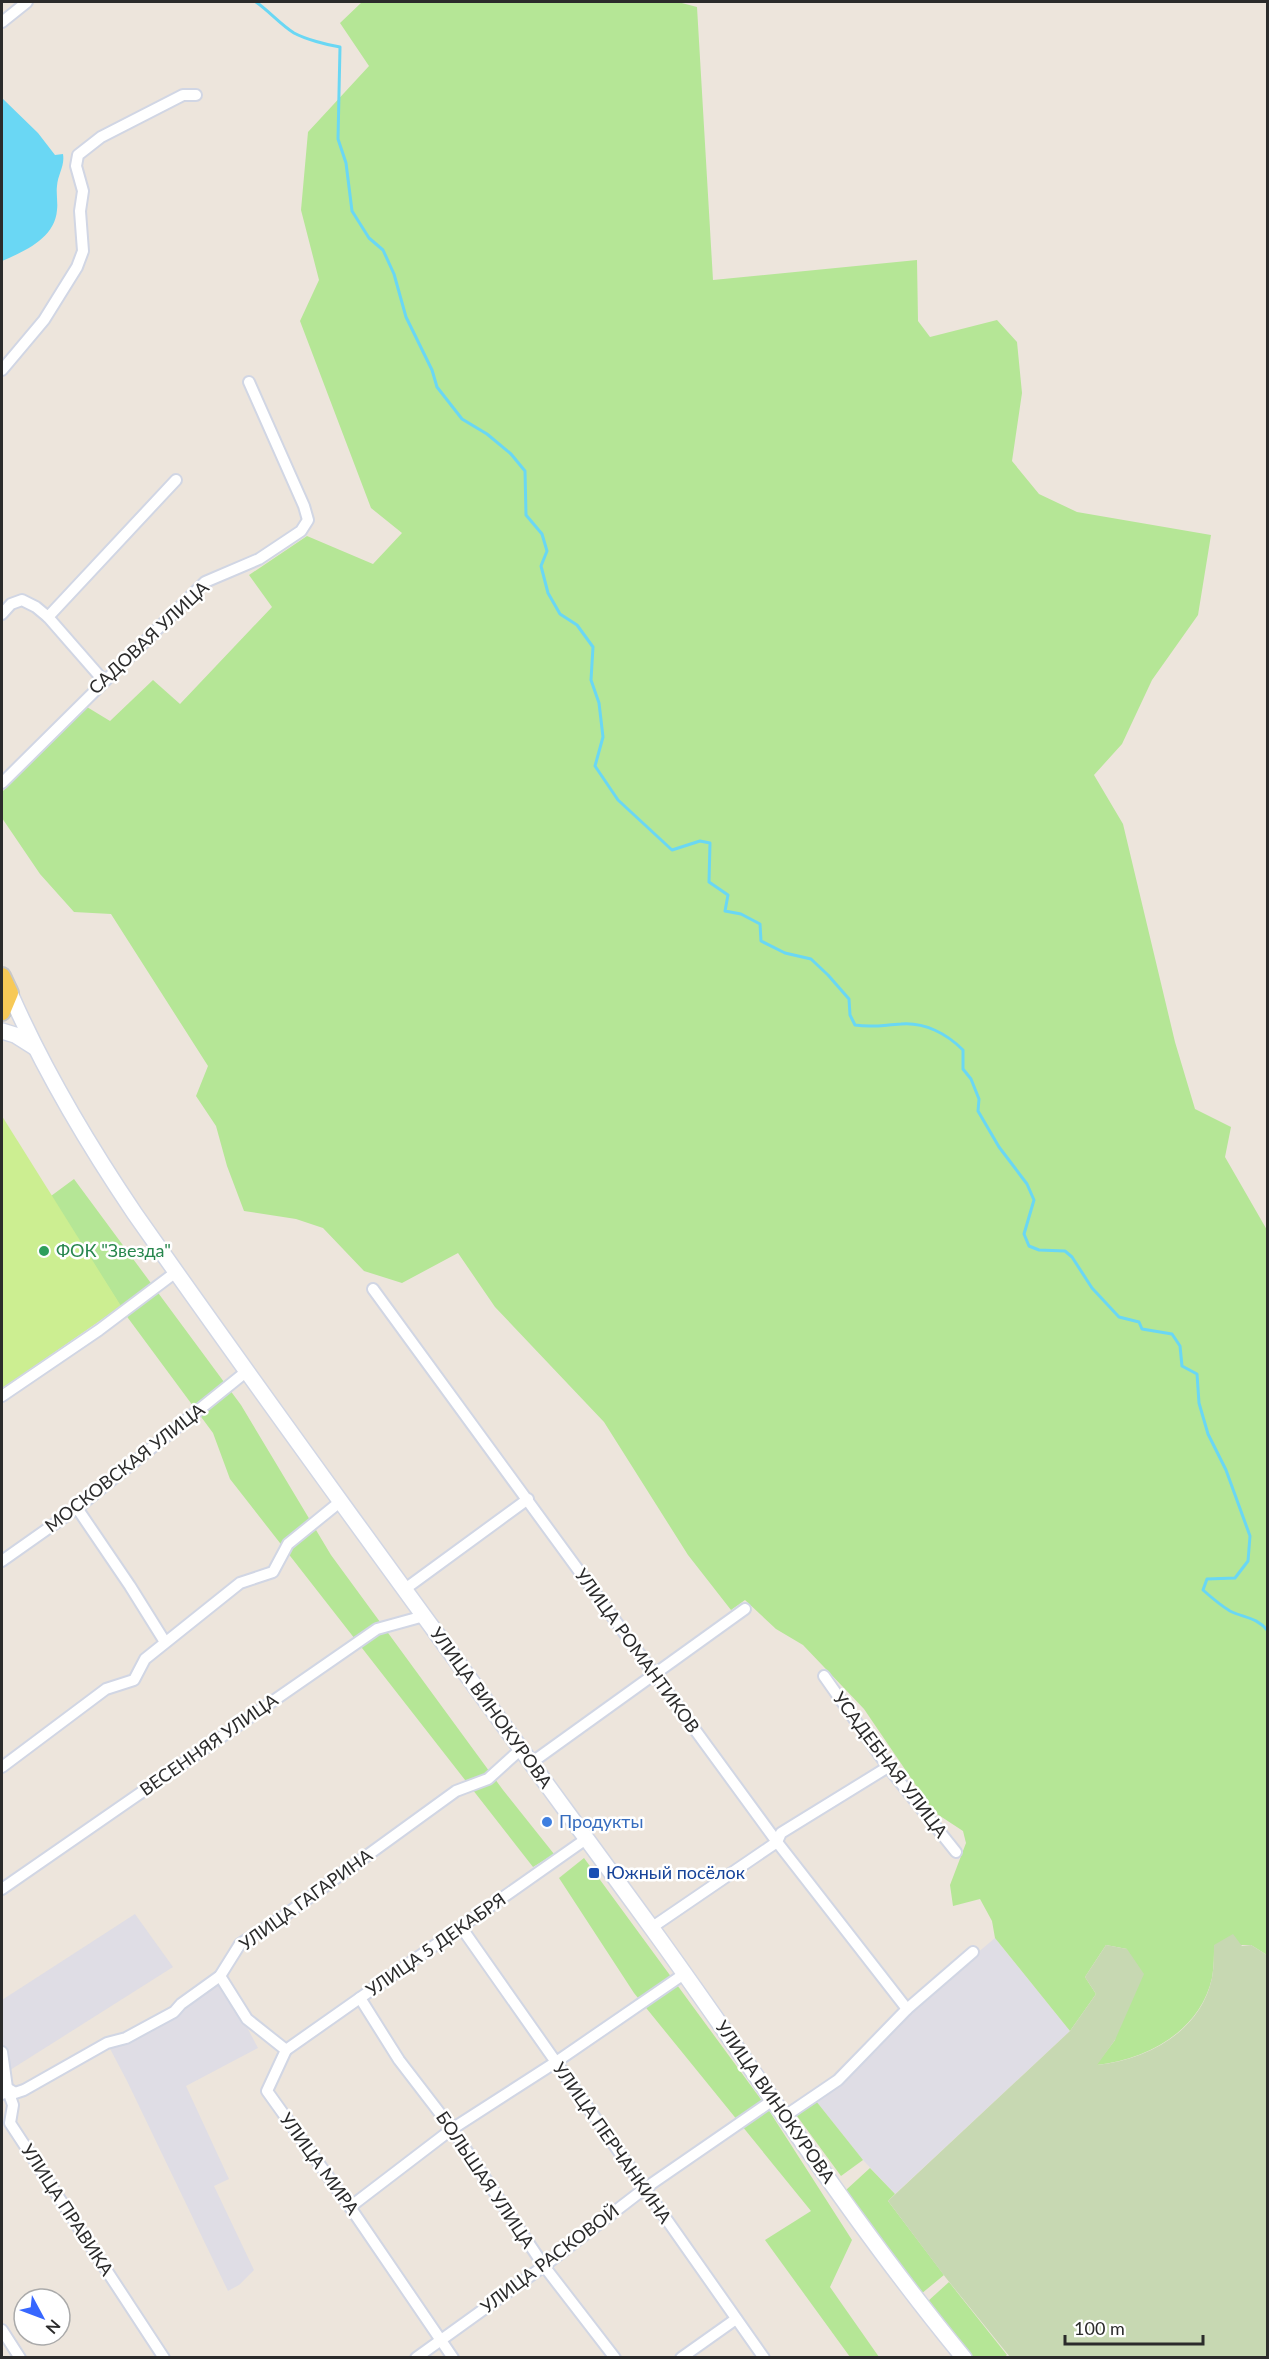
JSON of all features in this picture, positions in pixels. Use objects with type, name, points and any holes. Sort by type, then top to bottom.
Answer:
[{"type":"main road","points":[[2,976],[34,1047]]},
{"type":"main road","points":[[2,1012],[10,993]]},
{"type":"main road","points":[[2,1031],[15,1035],[34,1047]]},
{"type":"main road","name":"УЛИЦА ВИНОКУРОВА","points":[[34,1047],[94,1154],[176,1272],[773,2100],[919,2301],[964,2358]]},
{"type":"street","points":[[2,22],[27,2]]},
{"type":"street","points":[[2,370],[44,320],[77,267],[83,251],[80,211],[83,191],[76,166],[78,155],[101,137],[183,95],[196,95]]},
{"type":"street","name":"САДОВАЯ УЛИЦА","points":[[2,783],[103,680],[205,582],[259,559],[301,531],[308,520],[249,381]]},
{"type":"street","points":[[48,617],[176,480]]},
{"type":"street","points":[[2,614],[11,604],[22,600],[36,607],[48,617],[103,680]]},
{"type":"street","points":[[2,1396],[99,1330],[176,1272]]},
{"type":"street","name":"УЛИЦА РОМАНТИКОВ","points":[[373,1289],[777,1842],[907,2009]]},
{"type":"street","name":"МОСКОВСКАЯ УЛИЦА","points":[[2,1561],[77,1508],[247,1371]]},
{"type":"street","points":[[405,1589],[528,1499]]},
{"type":"street","points":[[2,1767],[106,1689],[134,1680],[145,1659],[240,1583],[273,1572],[288,1544],[341,1501]]},
{"type":"street","points":[[77,1508],[165,1642]]},
{"type":"street","points":[[531,1763],[745,1609]]},
{"type":"street","name":"ВЕСЕННЯЯ УЛИЦА","points":[[2,1888],[377,1629],[424,1616]]},
{"type":"street","name":"УСАДЕБНАЯ УЛИЦА","points":[[824,1676],[888,1767],[956,1852]]},
{"type":"street","name":"УЛИЦА ГАГАРИНА","points":[[4,2091],[15,2093],[24,2091],[107,2043],[126,2037],[174,2012],[181,2004],[220,1976],[240,1944],[281,1918],[456,1791],[488,1779],[520,1749]]},
{"type":"street","points":[[651,1928],[777,1842],[781,1833],[888,1767]]},
{"type":"street","name":"УЛИЦА 5 ДЕКАБРЯ","points":[[286,2050],[586,1839]]},
{"type":"street","name":"УЛИЦА ПЕРЧАНКИНА","points":[[461,1927],[764,2358]]},
{"type":"street","points":[[785,2116],[838,2079],[907,2009],[973,1952]]},
{"type":"street","points":[[350,2207],[452,2128],[556,2062],[684,1974]]},
{"type":"street","points":[[220,1976],[247,2019],[286,2050]]},
{"type":"street","name":"БОЛЬШАЯ УЛИЦА","points":[[360,1998],[399,2060],[452,2128],[544,2266],[615,2358]]},
{"type":"street","name":"УЛИЦА МИРА","points":[[286,2050],[267,2091],[453,2358]]},
{"type":"street","name":"УЛИЦА ПРАВИКА","points":[[2,2052],[4,2091],[13,2105],[10,2123],[164,2358]]},
{"type":"street","name":"УЛИЦА РАСКОВОЙ","points":[[416,2358],[544,2266],[644,2189],[773,2100]]},
{"type":"street","points":[[681,2358],[736,2319]]},
{"type":"street","points":[[2,2330],[20,2358]]},
{"type":"shaded area","points":[[135,1914],[173,1967],[7,2072],[2,2044],[2,2000]]},
{"type":"shaded area","points":[[995,1938],[1070,2031],[895,2194],[863,2160],[816,2101],[899,2019]]},
{"type":"shaded area","points":[[220,1976],[258,2048],[186,2086],[229,2179],[214,2186],[254,2270],[239,2285],[228,2291],[107,2043],[126,2038]]},
{"type":"green space","points":[[362,2],[678,2],[697,7],[713,280],[917,260],[918,321],[930,337],[997,320],[1017,342],[1022,393],[1012,461],[1039,494],[1077,512],[1211,535],[1198,615],[1152,680],[1122,744],[1094,775],[1123,824],[1175,1042],[1195,1109],[1231,1127],[1225,1157],[1267,1230],[1267,1955],[1251,1945],[1214,1945],[1212,1978],[1206,1997],[1196,2013],[1169,2040],[1134,2057],[1096,2065],[1115,2040],[1127,1949],[1106,1945],[1085,1977],[1096,1994],[1070,2031],[995,1938],[992,1921],[980,1899],[953,1906],[950,1885],[966,1843],[963,1831],[934,1812],[864,1709],[803,1645],[776,1629],[745,1600],[731,1610],[688,1555],[604,1422],[495,1307],[458,1253],[402,1283],[364,1271],[323,1228],[296,1219],[244,1211],[227,1166],[216,1126],[196,1096],[208,1066],[111,914],[74,912],[40,874],[2,818],[2,792],[87,707],[110,721],[153,680],[180,704],[272,607],[249,575],[307,536],[373,564],[402,533],[371,508],[300,321],[319,280],[301,210],[308,132],[369,66],[340,23]]},
{"type":"green space","name":"ФОК \"Звезда\"","points":[[2,1116],[121,1306],[2,1389]]},
{"type":"green space","points":[[74,1179],[241,1405],[331,1555],[503,1790],[554,1854],[533,1867],[230,1479],[213,1433],[128,1318],[51,1196]]},
{"type":"green space","points":[[584,1858],[768,2109],[852,2240],[830,2287],[879,2357],[850,2357],[765,2240],[811,2211],[634,1993],[559,1878]]},
{"type":"green space","points":[[1233,1934],[1242,1946],[1251,1945],[1267,1955],[1267,2357],[1010,2357],[888,2201],[1070,2031],[1096,1994],[1085,1977],[1106,1945],[1127,1949],[1144,1974],[1115,2040],[1097,2065],[1135,2057],[1170,2040],[1184,2028],[1197,2013],[1206,1997],[1213,1974],[1214,1945]]},
{"type":"green space","points":[[816,2101],[863,2160],[841,2176],[797,2116]]},
{"type":"green space","points":[[870,2168],[895,2194],[888,2201],[944,2275],[921,2294],[846,2190]]},
{"type":"green space","points":[[949,2282],[1007,2355],[1004,2357],[973,2357],[927,2302]]},
{"type":"water","points":[[2,98],[38,133],[55,155],[63,154],[63,158],[57,186],[57,210],[51,228],[37,242],[2,261]]},
{"type":"waterway","points":[[256,2],[294,33],[316,42],[340,47],[338,139],[346,163],[352,211],[369,238],[383,250],[394,274],[406,317],[432,370],[437,387],[462,419],[487,434],[511,454],[525,471],[526,515],[542,534],[547,551],[541,566],[548,593],[560,614],[577,625],[593,647],[591,680],[599,703],[603,737],[595,766],[618,800],[672,850],[700,841],[710,843],[709,882],[728,895],[725,911],[741,914],[760,924],[761,941],[785,953],[811,959],[849,999],[850,1015],[855,1025],[919,1025],[943,1034],[963,1050],[963,1069],[971,1079],[979,1099],[978,1111],[999,1147],[1027,1184],[1034,1200],[1024,1234],[1029,1246],[1039,1250],[1065,1251],[1072,1257],[1092,1288],[1119,1317],[1139,1322],[1142,1329],[1172,1334],[1180,1346],[1182,1366],[1197,1374],[1199,1403],[1208,1434],[1226,1470],[1250,1536],[1248,1561],[1235,1578],[1207,1579],[1203,1590],[1226,1609],[1255,1620],[1268,1631]]},
{"type":"place","name":"ФОК \"Звезда\"","points":[[44,1251]]},
{"type":"place","name":"Продукты","points":[[547,1822]]},
{"type":"place","name":"Южный посёлок","points":[[594,1873]]}]
